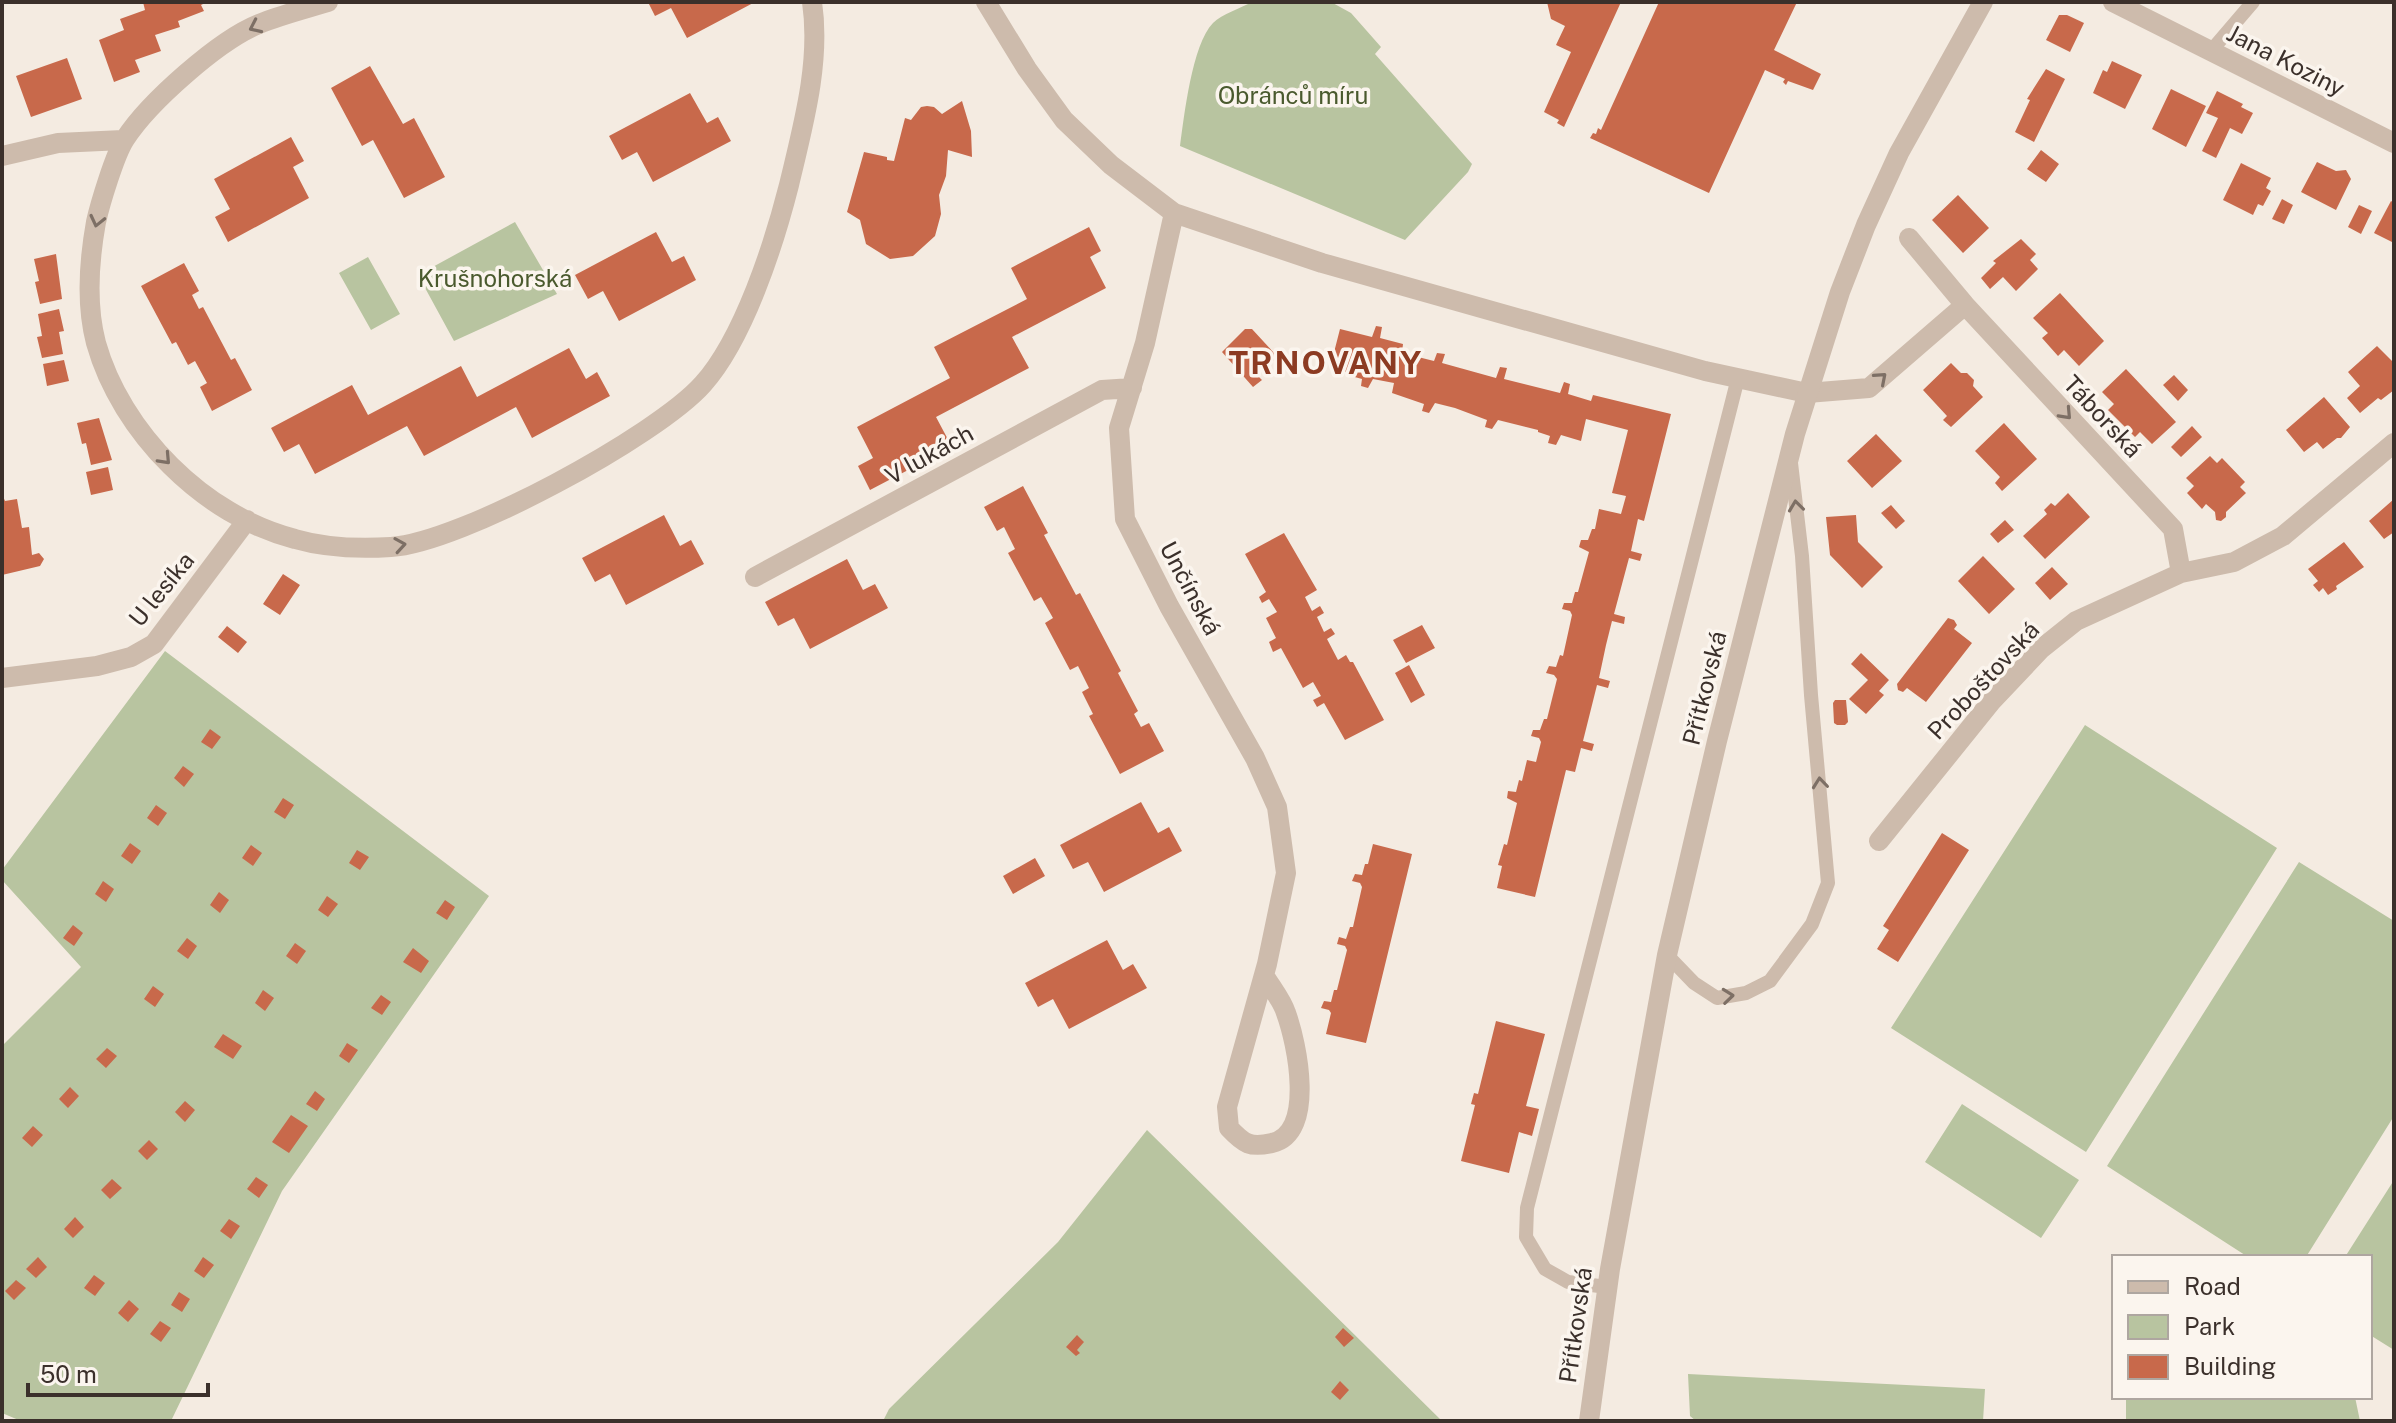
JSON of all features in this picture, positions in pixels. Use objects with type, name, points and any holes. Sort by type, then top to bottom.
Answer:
[{"type":"street","points":[[328,2],[256,25],[232,39],[170,86],[123,140],[97,216],[91,256],[90,297],[95,339],[109,382],[136,425],[168,464],[209,498],[247,520],[293,539],[342,547],[395,547],[443,536],[546,488],[656,423],[704,383],[744,315],[780,220],[805,120],[816,32],[812,2]]},
{"type":"street","points":[[986,2],[1027,69],[1064,120],[1111,165],[1174,213],[1322,263],[1738,378],[1807,393],[1869,388],[1965,305]]},
{"type":"street","name":"Přítkovská","points":[[1589,1421],[1607,1287],[1667,955],[1789,455],[1840,292],[1866,225],[1899,153],[1983,2]]},
{"type":"street","name":"Jana Koziny","points":[[2113,2],[2394,143]]},
{"type":"street","points":[[2,156],[58,143],[123,140]]},
{"type":"street","name":"Unčínská","points":[[1174,213],[1145,343],[1119,428],[1125,519],[1169,606],[1255,758],[1277,807],[1286,873],[1264,975],[1227,1107],[1229,1128],[1241,1141],[1254,1146],[1277,1142],[1293,1129],[1300,1111],[1299,1076],[1286,1011],[1264,975]]},
{"type":"street","name":"Táborská","points":[[1909,238],[1965,305],[2173,529],[2181,573]]},
{"type":"street","name":"V lukách","points":[[755,577],[1102,390],[1132,388]]},
{"type":"street","name":"Proboštovská","points":[[1879,841],[1991,702],[2041,649],[2076,621],[2181,573],[2234,562],[2263,549],[2283,536],[2394,443]]},
{"type":"street","name":"U lesíka","points":[[2,678],[97,666],[131,657],[154,644],[247,520]]},
{"type":"lane","points":[[2211,51],[2253,2]]},
{"type":"lane","points":[[1607,1287],[1568,1282],[1545,1269],[1526,1237],[1527,1208],[1738,378]]},
{"type":"lane","points":[[1667,955],[1694,983],[1717,998],[1746,993],[1770,981],[1779,969],[1812,924],[1828,883],[1802,556],[1789,455]]},
{"type":"green space","name":"Obránců míru","points":[[1252,2],[1331,2],[1351,13],[1381,47],[1375,54],[1472,164],[1405,240],[1180,146],[1194,64],[1206,33],[1217,20]]},
{"type":"green space","name":"Krušnohorská","points":[[515,222],[557,294],[454,341],[418,275]]},
{"type":"green space","points":[[368,257],[400,314],[371,330],[339,273]]},
{"type":"green space","points":[[165,651],[489,896],[282,1191],[171,1421],[21,1421],[2,1413],[2,1046],[81,967],[2,880],[2,870]]},
{"type":"green space","points":[[2085,725],[2277,848],[2086,1152],[1891,1028]]},
{"type":"green space","points":[[2299,862],[2394,921],[2394,1116],[2307,1255],[2245,1255],[2107,1166]]},
{"type":"green space","points":[[1962,1104],[2079,1180],[2041,1238],[1925,1162]]},
{"type":"green space","points":[[1147,1130],[1442,1421],[883,1421],[889,1409],[1058,1242]]},
{"type":"green space","points":[[2394,1180],[2394,1350],[2372,1336],[2372,1255],[2346,1255]]},
{"type":"green space","points":[[1688,1374],[1985,1389],[1983,1421],[1696,1421],[1690,1416]]},
{"type":"green space","points":[[2126,1399],[2355,1399],[2360,1421],[2126,1421]]},
{"type":"building","points":[[143,2],[207,2],[201,5],[204,11],[178,21],[180,27],[155,35],[161,51],[135,60],[140,72],[114,82],[99,40],[124,30],[120,19],[145,10]]},
{"type":"building","points":[[648,2],[755,2],[687,38],[671,8],[655,16]]},
{"type":"building","points":[[1547,2],[1621,2],[1564,127],[1557,123],[1559,120],[1544,112],[1571,52],[1556,45],[1565,26],[1551,19]]},
{"type":"building","points":[[1659,2],[1797,2],[1774,50],[1821,74],[1813,90],[1788,81],[1786,85],[1783,82],[1785,79],[1765,70],[1709,193],[1590,138],[1598,128],[1601,130]]},
{"type":"building","points":[[2059,15],[2067,15],[2084,23],[2070,52],[2046,40]]},
{"type":"building","points":[[67,58],[82,99],[31,117],[16,76]]},
{"type":"building","points":[[2112,61],[2142,75],[2125,109],[2093,93],[2103,70],[2107,72]]},
{"type":"building","points":[[370,66],[403,124],[414,118],[445,177],[404,198],[373,140],[362,146],[331,88]]},
{"type":"building","points":[[2046,69],[2065,79],[2034,142],[2015,132],[2030,100],[2027,99]]},
{"type":"building","points":[[2171,89],[2206,106],[2186,147],[2152,129]]},
{"type":"building","points":[[2217,91],[2243,104],[2241,107],[2253,113],[2242,134],[2230,128],[2216,158],[2202,151],[2218,118],[2206,113]]},
{"type":"building","points":[[690,93],[707,123],[718,117],[731,141],[653,182],[637,152],[622,160],[609,136]]},
{"type":"building","points":[[962,101],[971,131],[972,157],[948,150],[946,176],[939,195],[941,214],[935,236],[913,256],[890,259],[866,244],[860,220],[847,212],[864,152],[894,161],[905,118],[911,120],[921,107],[927,106],[934,107],[942,114]]},
{"type":"building","points":[[291,137],[304,161],[293,167],[309,198],[228,242],[215,217],[230,209],[214,179]]},
{"type":"building","points":[[2041,150],[2059,164],[2046,182],[2027,169]]},
{"type":"building","points":[[2317,162],[2336,171],[2346,170],[2351,179],[2336,210],[2301,192]]},
{"type":"building","points":[[2241,163],[2271,178],[2266,188],[2271,191],[2263,206],[2258,204],[2253,215],[2223,200]]},
{"type":"building","points":[[1958,195],[1989,228],[1963,253],[1932,220]]},
{"type":"building","points":[[2282,199],[2293,205],[2284,224],[2272,219]]},
{"type":"building","points":[[2391,201],[2394,203],[2394,243],[2374,233]]},
{"type":"building","points":[[2359,205],[2372,211],[2361,234],[2348,227]]},
{"type":"building","points":[[1089,227],[1101,251],[1090,257],[1106,288],[1012,337],[1029,368],[936,417],[952,447],[870,490],[858,466],[873,458],[857,427],[950,378],[934,347],[1027,299],[1011,268]]},
{"type":"building","points":[[656,232],[672,262],[684,256],[696,280],[619,321],[603,291],[588,299],[575,275]]},
{"type":"building","points":[[2021,239],[2036,254],[2030,260],[2038,269],[2016,291],[2003,277],[1990,289],[1981,278],[1996,263],[1993,261]]},
{"type":"building","points":[[56,254],[62,299],[40,304],[34,259]]},
{"type":"building","points":[[184,263],[199,291],[192,295],[199,309],[203,307],[231,360],[235,358],[252,390],[212,411],[200,387],[207,383],[195,361],[188,365],[176,342],[172,344],[141,286]]},
{"type":"building","points":[[2060,293],[2104,341],[2079,366],[2064,350],[2058,356],[2042,338],[2048,333],[2033,318]]},
{"type":"building","points":[[59,309],[64,331],[59,332],[63,354],[42,358],[37,337],[42,336],[38,314]]},
{"type":"building","points":[[1376,326],[1382,327],[1380,338],[1403,344],[1402,353],[1434,361],[1437,353],[1445,354],[1442,363],[1496,378],[1500,367],[1507,368],[1504,379],[1560,393],[1564,382],[1570,384],[1568,394],[1591,401],[1593,395],[1671,414],[1644,521],[1638,519],[1631,551],[1642,554],[1640,561],[1629,558],[1614,614],[1625,617],[1624,624],[1612,621],[1606,645],[1599,678],[1610,681],[1608,688],[1597,685],[1583,741],[1594,744],[1592,751],[1581,748],[1575,772],[1566,770],[1535,897],[1497,888],[1502,866],[1498,865],[1504,844],[1507,845],[1517,803],[1507,798],[1508,791],[1516,792],[1527,760],[1536,762],[1541,742],[1539,738],[1531,736],[1533,730],[1540,730],[1544,719],[1547,719],[1557,679],[1546,673],[1549,666],[1556,667],[1560,655],[1563,656],[1572,615],[1570,611],[1562,609],[1564,603],[1572,603],[1575,592],[1578,592],[1589,552],[1579,547],[1581,540],[1588,540],[1592,529],[1595,529],[1599,509],[1621,514],[1626,496],[1612,493],[1628,430],[1586,419],[1581,441],[1561,435],[1556,445],[1548,443],[1550,436],[1538,430],[1498,420],[1492,429],[1485,427],[1487,420],[1455,408],[1435,403],[1429,413],[1422,411],[1424,404],[1392,393],[1394,383],[1373,379],[1368,388],[1361,386],[1362,379],[1351,376],[1351,373],[1330,368],[1340,329],[1372,337]]},
{"type":"building","points":[[1245,329],[1252,329],[1274,353],[1274,360],[1257,375],[1262,380],[1253,387],[1222,352]]},
{"type":"building","points":[[2377,346],[2394,363],[2394,390],[2360,413],[2347,398],[2360,386],[2348,372]]},
{"type":"building","points":[[569,348],[586,379],[597,372],[610,396],[532,438],[516,407],[424,456],[407,426],[315,474],[299,444],[284,452],[271,428],[352,385],[368,415],[461,366],[477,397]]},
{"type":"building","points":[[64,360],[69,381],[47,386],[43,364]]},
{"type":"building","points":[[1951,363],[1974,380],[1973,386],[1983,397],[1951,427],[1943,420],[1947,416],[1923,390]]},
{"type":"building","points":[[2126,369],[2176,422],[2152,444],[2140,432],[2135,437],[2108,410],[2114,404],[2102,392]]},
{"type":"building","points":[[2174,375],[2188,390],[2178,401],[2163,385]]},
{"type":"building","points":[[2324,397],[2350,427],[2341,438],[2323,449],[2317,442],[2304,452],[2286,430]]},
{"type":"building","points":[[99,418],[112,460],[91,465],[77,423]]},
{"type":"building","points":[[2004,423],[2037,459],[2002,491],[1995,483],[2000,477],[1975,451]]},
{"type":"building","points":[[2192,426],[2202,437],[2181,457],[2171,447]]},
{"type":"building","points":[[1876,434],[1902,461],[1872,488],[1847,461]]},
{"type":"building","points":[[2210,456],[2217,463],[2222,458],[2245,482],[2240,487],[2246,493],[2221,521],[2216,520],[2215,512],[2206,504],[2202,509],[2187,493],[2194,486],[2186,478]]},
{"type":"building","points":[[108,467],[113,490],[91,495],[86,472]]},
{"type":"building","points":[[1023,486],[1048,533],[1044,535],[1076,595],[1080,593],[1121,671],[1118,673],[1138,711],[1134,714],[1141,727],[1149,723],[1164,751],[1120,774],[1089,716],[1093,714],[1082,692],[1089,688],[1078,666],[1070,670],[1045,623],[1053,618],[1041,597],[1034,601],[1008,553],[1015,549],[1004,527],[997,531],[984,507]]},
{"type":"building","points":[[2068,493],[2090,517],[2045,559],[2023,536],[2047,514],[2044,510],[2051,503],[2055,506]]},
{"type":"building","points":[[2,494],[5,501],[17,499],[22,528],[29,527],[32,555],[39,553],[44,559],[40,566],[2,575]]},
{"type":"building","points":[[2394,499],[2394,532],[2384,539],[2369,521]]},
{"type":"building","points":[[1891,505],[1905,521],[1896,529],[1881,513]]},
{"type":"building","points":[[664,515],[680,546],[691,540],[704,564],[626,605],[610,574],[595,582],[582,558]]},
{"type":"building","points":[[1856,515],[1858,542],[1883,567],[1862,588],[1830,555],[1826,517]]},
{"type":"building","points":[[2005,520],[2014,530],[1998,543],[1990,534]]},
{"type":"building","points":[[1284,533],[1317,590],[1305,597],[1312,611],[1320,606],[1324,613],[1317,617],[1324,632],[1331,628],[1335,634],[1327,639],[1338,660],[1346,655],[1353,662],[1384,720],[1345,740],[1324,703],[1317,707],[1313,700],[1321,696],[1313,682],[1303,688],[1281,648],[1273,652],[1269,642],[1276,638],[1266,618],[1277,612],[1269,599],[1262,603],[1259,597],[1266,592],[1245,554]]},
{"type":"building","points":[[2344,542],[2364,567],[2328,595],[2323,588],[2319,592],[2313,585],[2318,581],[2308,569]]},
{"type":"building","points":[[1983,556],[2015,589],[1989,614],[1958,581]]},
{"type":"building","points":[[847,559],[863,590],[875,584],[888,608],[810,649],[794,618],[778,626],[765,602]]},
{"type":"building","points":[[2052,567],[2068,584],[2050,600],[2035,583]]},
{"type":"building","points":[[283,574],[300,585],[280,615],[263,604]]},
{"type":"building","points":[[1948,618],[1957,625],[1954,629],[1972,643],[1926,702],[1907,688],[1903,692],[1898,690],[1897,684]]},
{"type":"building","points":[[1422,625],[1435,648],[1406,663],[1393,640]]},
{"type":"building","points":[[227,626],[247,642],[238,653],[218,637]]},
{"type":"building","points":[[1861,653],[1889,680],[1879,691],[1884,695],[1866,714],[1849,699],[1868,680],[1851,664]]},
{"type":"building","points":[[1409,665],[1425,695],[1411,703],[1395,673]]},
{"type":"building","points":[[1835,700],[1846,700],[1848,722],[1845,725],[1834,723]]},
{"type":"building","points":[[210,729],[221,737],[212,749],[201,742]]},
{"type":"building","points":[[183,766],[194,774],[184,787],[174,778]]},
{"type":"building","points":[[283,798],[294,805],[285,819],[274,812]]},
{"type":"building","points":[[1141,802],[1158,833],[1169,827],[1182,851],[1104,892],[1088,862],[1073,869],[1060,845]]},
{"type":"building","points":[[156,805],[167,813],[158,826],[147,818]]},
{"type":"building","points":[[1942,833],[1969,850],[1898,962],[1877,949],[1889,930],[1883,926]]},
{"type":"building","points":[[130,843],[141,851],[132,864],[121,856]]},
{"type":"building","points":[[1373,844],[1412,854],[1366,1043],[1326,1034],[1331,1013],[1321,1008],[1324,1001],[1331,1002],[1334,990],[1337,990],[1347,950],[1345,946],[1337,944],[1339,937],[1346,939],[1350,927],[1353,927],[1362,887],[1360,883],[1352,881],[1355,874],[1362,875]]},
{"type":"building","points":[[251,845],[262,853],[253,866],[242,858]]},
{"type":"building","points":[[357,850],[369,857],[360,870],[349,863]]},
{"type":"building","points":[[1035,858],[1045,876],[1013,894],[1003,876]]},
{"type":"building","points":[[103,881],[114,889],[106,902],[95,894]]},
{"type":"building","points":[[219,892],[229,900],[220,913],[210,905]]},
{"type":"building","points":[[327,896],[338,904],[328,917],[318,910]]},
{"type":"building","points":[[445,900],[455,907],[447,920],[436,913]]},
{"type":"building","points":[[73,925],[83,933],[74,946],[63,938]]},
{"type":"building","points":[[187,938],[197,946],[188,959],[177,951]]},
{"type":"building","points":[[1107,940],[1123,970],[1133,964],[1147,988],[1069,1029],[1053,999],[1038,1007],[1025,983]]},
{"type":"building","points":[[295,943],[306,951],[297,964],[286,956]]},
{"type":"building","points":[[413,948],[429,961],[421,973],[403,962]]},
{"type":"building","points":[[153,986],[164,994],[155,1007],[144,999]]},
{"type":"building","points":[[263,990],[274,998],[265,1011],[255,1003]]},
{"type":"building","points":[[381,995],[391,1002],[382,1015],[371,1008]]},
{"type":"building","points":[[1496,1021],[1545,1034],[1526,1106],[1539,1109],[1532,1136],[1519,1132],[1509,1173],[1461,1161],[1475,1105],[1471,1104],[1474,1093],[1478,1094]]},
{"type":"building","points":[[223,1034],[242,1046],[233,1059],[214,1047]]},
{"type":"building","points":[[347,1043],[358,1050],[349,1063],[339,1056]]},
{"type":"building","points":[[107,1048],[117,1056],[106,1068],[96,1059]]},
{"type":"building","points":[[70,1087],[79,1096],[68,1108],[59,1099]]},
{"type":"building","points":[[315,1091],[325,1099],[317,1111],[306,1104]]},
{"type":"building","points":[[185,1101],[195,1110],[185,1122],[175,1112]]},
{"type":"building","points":[[291,1115],[308,1126],[289,1153],[272,1142]]},
{"type":"building","points":[[33,1126],[43,1135],[32,1147],[22,1138]]},
{"type":"building","points":[[149,1140],[158,1149],[147,1160],[138,1151]]},
{"type":"building","points":[[256,1177],[268,1185],[259,1198],[247,1189]]},
{"type":"building","points":[[112,1179],[122,1188],[110,1199],[101,1190]]},
{"type":"building","points":[[75,1217],[84,1227],[73,1238],[64,1229]]},
{"type":"building","points":[[229,1219],[240,1226],[231,1239],[220,1231]]},
{"type":"building","points":[[38,1257],[47,1267],[36,1278],[26,1269]]},
{"type":"building","points":[[203,1257],[214,1265],[204,1278],[194,1271]]},
{"type":"building","points":[[94,1275],[105,1283],[95,1296],[84,1288]]},
{"type":"building","points":[[16,1280],[26,1288],[14,1300],[5,1291]]},
{"type":"building","points":[[179,1292],[190,1299],[182,1312],[171,1305]]},
{"type":"building","points":[[129,1300],[139,1309],[128,1322],[118,1313]]},
{"type":"building","points":[[160,1321],[171,1328],[161,1342],[150,1334]]},
{"type":"building","points":[[1343,1328],[1354,1338],[1344,1347],[1335,1337]]},
{"type":"building","points":[[1077,1335],[1084,1342],[1076,1356],[1066,1347]]},
{"type":"building","points":[[1340,1381],[1349,1390],[1340,1400],[1331,1392]]},
{"type":"district","name":"TRNOVANY","points":[[1326,362]]}]
